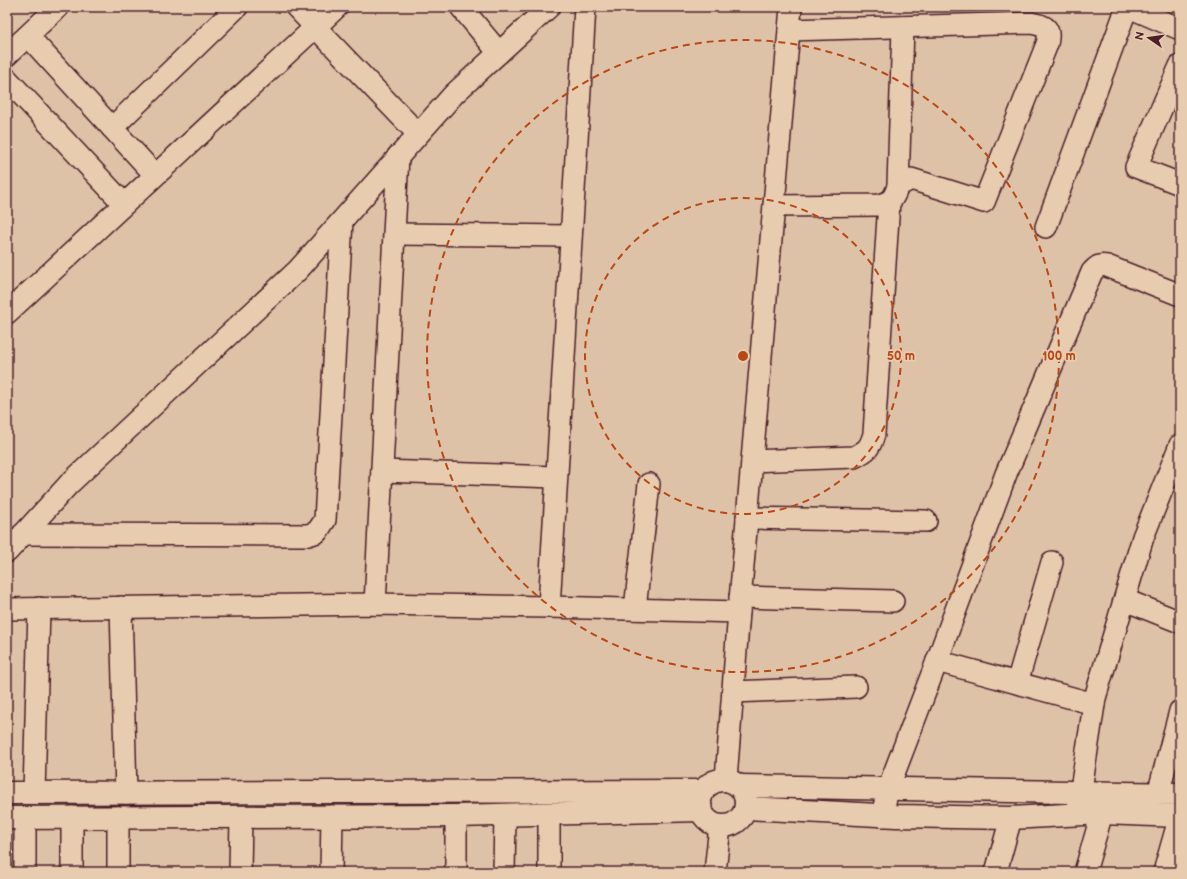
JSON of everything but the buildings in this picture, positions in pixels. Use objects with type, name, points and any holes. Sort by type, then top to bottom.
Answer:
[{"type":"street","points":[[7,56],[58,7]]},
{"type":"street","points":[[112,128],[237,7]]},
{"type":"street","points":[[296,7],[418,134]]},
{"type":"street","points":[[7,313],[337,7]]},
{"type":"street","points":[[461,7],[499,53]]},
{"type":"street","points":[[7,552],[69,484],[298,270],[454,94],[549,7]]},
{"type":"street","points":[[548,607],[585,7]]},
{"type":"street","points":[[791,7],[739,605],[733,692],[733,783],[744,793],[747,800],[746,808],[742,816],[736,822],[728,826],[720,826],[708,821],[702,801],[710,783],[715,781],[733,783],[888,789],[1180,794]]},
{"type":"street","points":[[1046,227],[1128,7],[1180,29]]},
{"type":"street","points":[[774,206],[879,205],[911,179],[984,202],[1049,35],[1047,28],[1031,23],[789,30]]},
{"type":"street","points":[[752,461],[854,457],[864,453],[871,445],[874,434],[893,194],[903,27]]},
{"type":"street","points":[[28,36],[155,175]]},
{"type":"street","points":[[1180,66],[1136,167],[1180,184]]},
{"type":"street","points":[[7,79],[124,204]]},
{"type":"street","points":[[375,604],[398,156]]},
{"type":"street","points":[[23,534],[308,535],[317,532],[325,520],[342,221]]},
{"type":"street","points":[[395,234],[571,236]]},
{"type":"street","points":[[882,816],[888,789],[1006,474],[1092,272],[1096,267],[1102,265],[1180,295]]},
{"type":"street","points":[[1078,813],[1094,704],[1143,537],[1180,445]]},
{"type":"street","points":[[382,471],[556,477]]},
{"type":"street","points":[[635,609],[649,484]]},
{"type":"street","points":[[747,518],[926,521]]},
{"type":"street","points":[[1017,683],[1052,562]]},
{"type":"street","points":[[1125,600],[1180,622]]},
{"type":"street","points":[[7,609],[375,604],[635,609],[892,601]]},
{"type":"street","points":[[122,607],[126,793]]},
{"type":"street","points":[[34,794],[39,608]]},
{"type":"street","points":[[937,661],[1094,704]]},
{"type":"street","points":[[733,692],[856,687]]},
{"type":"street","points":[[1158,794],[1180,711]]},
{"type":"street","points":[[7,794],[126,793],[702,801]]},
{"type":"street","points":[[25,872],[16,818],[456,816],[549,814],[702,801]]},
{"type":"street","points":[[746,808],[882,816],[1011,818],[1102,812],[1180,816],[1164,872]]},
{"type":"street","points":[[1085,872],[1102,812]]},
{"type":"street","points":[[549,814],[549,872]]},
{"type":"street","points":[[504,872],[505,815]]},
{"type":"street","points":[[331,872],[332,816]]},
{"type":"street","points":[[456,816],[456,872]]},
{"type":"street","points":[[118,817],[118,872]]},
{"type":"street","points":[[240,872],[241,817]]},
{"type":"street","points":[[72,818],[72,872]]},
{"type":"street","points":[[996,872],[1011,818]]},
{"type":"street","points":[[715,872],[720,826]]}]
